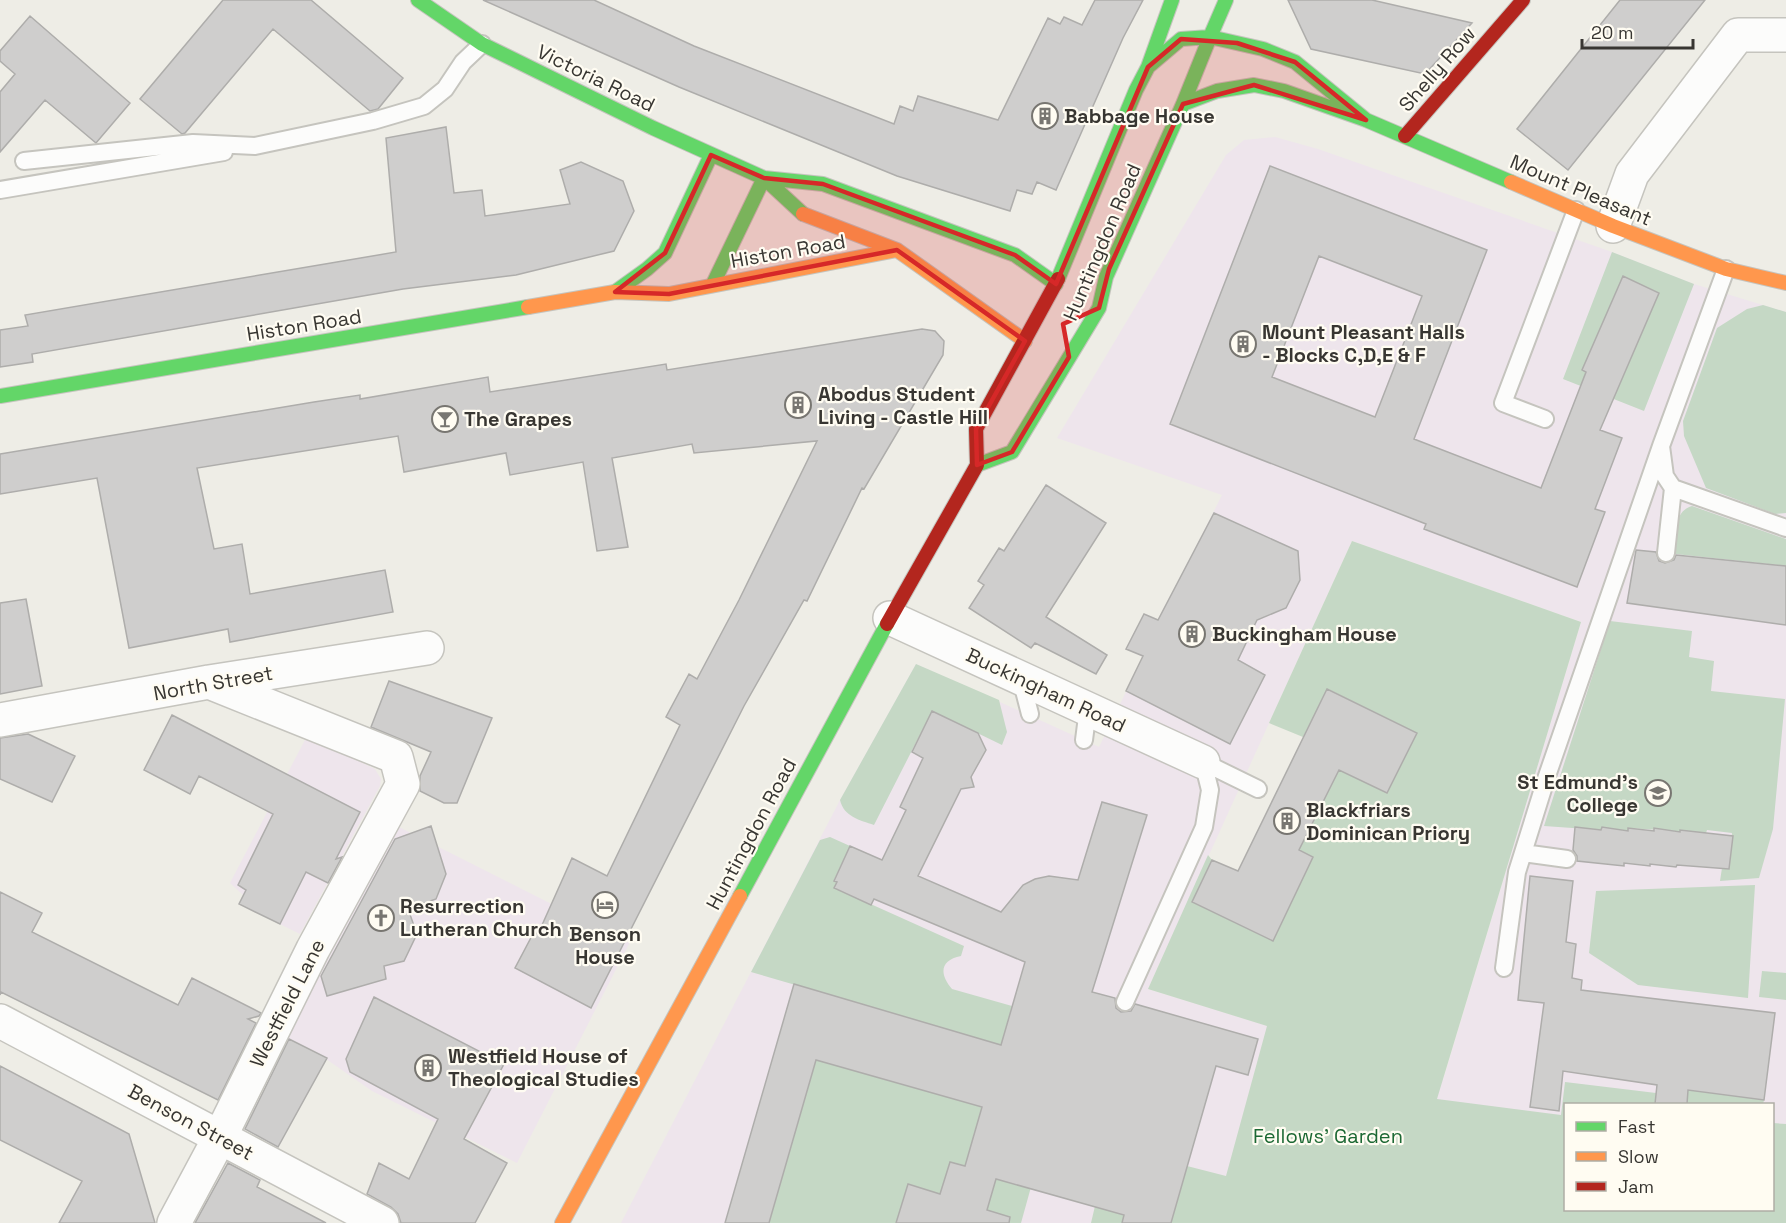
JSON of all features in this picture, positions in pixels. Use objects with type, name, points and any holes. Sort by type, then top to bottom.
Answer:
[{"type":"main road","name":"Victoria Road","points":[[418,0],[482,44],[711,155],[764,178],[823,184],[1015,255],[1056,284]]},
{"type":"main road","name":"Huntingdon Road","points":[[562,1223],[890,618],[977,465],[976,429],[1056,284],[1136,90],[1148,67],[1172,0]]},
{"type":"main road","name":"Huntingdon Road","points":[[977,465],[1012,452],[1099,308],[1109,269],[1184,104],[1226,0]]},
{"type":"main road","name":"Shelly Row","points":[[1404,136],[1523,0]]},
{"type":"main road","name":"Mount Pleasant","points":[[1148,67],[1181,39],[1210,38],[1263,49],[1295,62],[1366,120]]},
{"type":"main road","name":"Mount Pleasant","points":[[1184,104],[1217,91],[1254,85],[1284,91],[1366,120],[1613,226],[1726,269],[1786,283]]},
{"type":"main road","name":"Histon Road","points":[[615,292],[665,253],[711,155]]},
{"type":"main road","name":"Victoria Road","points":[[764,178],[806,216],[897,250],[1025,341]]},
{"type":"main road","points":[[714,284],[764,178]]},
{"type":"main road","name":"Histon Road","points":[[0,396],[615,292],[669,294],[897,250]]},
{"type":"main road","points":[[1056,284],[1060,304]]},
{"type":"main road","points":[[1081,316],[1099,308]]},
{"type":"main road","points":[[1025,341],[1044,332]]},
{"type":"main road","points":[[1065,335],[1069,357]]},
{"type":"street","points":[[1613,226],[1632,174],[1738,36],[1786,34]]},
{"type":"street","name":"Buckingham Road","points":[[890,618],[1021,679],[1086,725],[1203,762]]},
{"type":"street","name":"North Street","points":[[0,720],[209,682],[427,648]]},
{"type":"street","name":"Westfield Lane","points":[[174,1223],[220,1137],[313,949],[403,784],[396,757],[209,682]]},
{"type":"street","name":"Benson Street","points":[[0,1021],[382,1223]]},
{"type":"lane","points":[[0,190],[255,146],[373,122],[424,106],[445,89],[463,62],[482,44]]},
{"type":"lane","points":[[24,161],[193,143],[255,146]]},
{"type":"lane","points":[[1545,419],[1503,403],[1576,210]]},
{"type":"lane","points":[[1504,968],[1517,872],[1547,776],[1661,446],[1726,269]]},
{"type":"lane","points":[[1661,446],[1665,476],[1673,488],[1786,528]]},
{"type":"lane","points":[[1666,553],[1673,488]]},
{"type":"lane","points":[[1021,679],[1030,714]]},
{"type":"lane","points":[[1203,762],[1258,789]]},
{"type":"lane","points":[[1125,1002],[1204,826],[1210,790],[1203,762]]},
{"type":"lane","points":[[1523,853],[1567,859]]},
{"type":"highlighted area","points":[[1181,39],[1237,43],[1295,62],[1366,120],[1254,85],[1183,104],[1109,269],[1099,308],[1063,324],[1069,357],[1012,452],[977,465],[976,429],[1025,341],[897,250],[669,294],[615,292],[665,253],[711,155],[764,178],[823,184],[1015,255],[1056,284],[1148,67]]},
{"type":"shaded area","points":[[1275,137],[1318,149],[1612,252],[1694,284],[1786,312],[1786,1223],[621,1223],[840,800],[916,664],[1099,747],[1143,657],[1126,649],[1144,614],[1159,620],[1222,495],[1057,438],[1226,155],[1244,140]],"holes":[[[1352,541],[1581,622],[1443,1080],[1148,989]]]},
{"type":"shaded area","points":[[307,736],[375,769],[381,779],[380,786],[300,934],[239,904],[243,895],[230,883]]},
{"type":"shaded area","points":[[397,826],[630,942],[517,1163],[372,1091],[316,1052],[287,1038]]},
{"type":"green space","points":[[1612,252],[1694,284],[1644,411],[1563,379]],"holes":[[[1623,277],[1659,293],[1619,386],[1582,370]]]},
{"type":"green space","points":[[1763,305],[1786,312],[1786,513],[1775,514],[1706,488],[1684,436],[1683,421],[1717,328],[1747,309]]},
{"type":"green space","points":[[1692,506],[1786,539],[1786,566],[1675,554],[1677,526],[1681,513]]},
{"type":"green space","name":"Fellows' Garden","points":[[1352,541],[1581,622],[1437,1099],[1561,1115],[1565,1082],[1656,1093],[1655,1103],[1564,1103],[1564,1211],[1774,1211],[1774,1123],[1786,1124],[1786,1223],[1171,1223],[1187,1166],[1226,1176],[1267,1026],[1148,989],[1208,855],[1212,860],[1192,902],[1273,941],[1313,857],[1299,850],[1339,770],[1387,793],[1417,733],[1328,689],[1303,737],[1269,723]]},
{"type":"green space","points":[[1610,621],[1692,631],[1689,657],[1714,661],[1711,691],[1785,699],[1773,829],[1759,878],[1720,881],[1722,868],[1729,868],[1732,833],[1707,830],[1706,833],[1544,826]]},
{"type":"green space","points":[[916,664],[999,700],[1007,732],[1002,745],[932,711],[874,825],[849,814],[840,800]]},
{"type":"green space","points":[[830,837],[850,846],[834,880],[837,882],[835,888],[964,946],[961,956],[945,964],[945,978],[952,989],[1012,1006],[1001,1045],[751,972],[820,840]]},
{"type":"green space","points":[[1755,885],[1748,998],[1638,985],[1589,953],[1596,891]]},
{"type":"green space","points":[[1762,971],[1786,973],[1786,1000],[1759,997]]},
{"type":"green space","points":[[816,1060],[982,1107],[965,1166],[940,1194],[908,1184],[896,1223],[769,1223]]},
{"type":"green space","points":[[1688,1090],[1764,1100],[1763,1103],[1687,1103]]},
{"type":"green space","points":[[996,1178],[1031,1187],[1021,1223],[983,1223]]},
{"type":"green space","points":[[1095,1206],[1124,1214],[1122,1223],[1091,1223]]},
{"type":"building","points":[[223,0],[311,0],[403,78],[378,109],[370,111],[273,29],[182,134],[140,99]]},
{"type":"building","points":[[483,0],[594,0],[694,46],[894,124],[900,106],[913,111],[918,96],[998,120],[1048,18],[1060,24],[1064,17],[1082,25],[1095,0],[1143,0],[1123,38],[1056,190],[1037,182],[1032,194],[1017,190],[1010,211],[897,176],[679,87]]},
{"type":"building","points":[[1288,0],[1372,0],[1472,23],[1425,74],[1311,49]]},
{"type":"building","points":[[1620,0],[1705,0],[1568,170],[1517,129]]},
{"type":"building","points":[[30,16],[130,103],[96,143],[45,100],[0,152],[0,92],[15,74],[0,61],[0,51]]},
{"type":"building","points":[[446,127],[454,193],[482,190],[485,216],[570,204],[560,170],[581,162],[623,181],[634,211],[614,251],[516,275],[403,289],[32,354],[33,362],[0,367],[0,330],[28,326],[25,315],[396,252],[386,138]]},
{"type":"building","points":[[1270,166],[1487,250],[1414,439],[1541,488],[1586,372],[1582,370],[1623,276],[1659,293],[1600,430],[1622,438],[1595,509],[1605,512],[1577,587],[1424,529],[1426,524],[1170,424]],"holes":[[[1319,256],[1422,296],[1375,417],[1272,377]]]},
{"type":"building","points":[[922,329],[935,331],[944,341],[943,355],[864,489],[862,488],[807,601],[804,600],[744,706],[591,1008],[515,968],[534,932],[538,934],[572,858],[607,876],[680,725],[666,717],[689,674],[697,679],[739,600],[817,441],[694,453],[692,444],[612,458],[628,547],[597,551],[583,462],[510,475],[506,453],[404,472],[398,436],[197,468],[214,549],[242,544],[250,594],[385,570],[393,612],[230,642],[228,629],[129,648],[97,478],[0,494],[0,454],[314,402],[360,395],[360,399],[488,377],[490,392],[666,364],[667,370]]},
{"type":"building","points":[[1046,485],[1106,523],[1046,617],[1107,655],[1096,674],[1035,643],[1031,648],[969,608],[984,585],[978,581],[999,548],[1004,551]]},
{"type":"building","name":"Buckingham House","points":[[1214,513],[1298,551],[1300,580],[1286,608],[1257,620],[1238,660],[1265,675],[1230,744],[1126,691],[1143,656],[1126,649],[1144,614],[1158,620]]},
{"type":"building","points":[[1636,550],[1656,552],[1659,561],[1665,563],[1674,560],[1676,555],[1786,566],[1786,625],[1627,603]]},
{"type":"building","points":[[26,599],[42,686],[0,694],[0,603]]},
{"type":"building","points":[[389,681],[492,718],[457,803],[444,803],[420,791],[420,776],[431,752],[371,727]]},
{"type":"building","name":"Blackfriars Dominican Priory","points":[[1327,689],[1417,733],[1387,793],[1339,770],[1299,850],[1313,857],[1273,941],[1192,902],[1212,860],[1238,871]]},
{"type":"building","points":[[932,711],[978,733],[986,750],[971,777],[974,787],[961,789],[918,876],[1001,912],[1023,885],[1035,879],[1049,876],[1078,880],[1102,802],[1147,815],[1092,992],[1115,998],[1116,1008],[1121,1012],[1131,1011],[1135,1004],[1258,1039],[1248,1075],[1216,1066],[1171,1223],[1122,1223],[1124,1215],[996,1179],[987,1210],[1010,1217],[1009,1223],[896,1223],[908,1184],[940,1194],[950,1162],[965,1166],[982,1107],[816,1060],[769,1223],[725,1223],[794,984],[1001,1045],[1025,962],[874,899],[871,905],[834,888],[837,882],[834,881],[850,846],[882,860],[906,810],[900,807],[923,758],[912,752]]},
{"type":"building","points":[[172,715],[360,812],[336,859],[342,857],[328,883],[306,872],[280,924],[239,904],[246,890],[238,885],[273,814],[199,776],[190,794],[144,770]]},
{"type":"building","points":[[28,734],[75,756],[52,802],[0,779],[0,738]]},
{"type":"building","name":"Resurrection Lutheran Church","points":[[431,826],[446,874],[436,899],[408,909],[417,934],[404,961],[384,966],[386,979],[327,996],[321,976],[395,839]]},
{"type":"building","points":[[1575,827],[1601,830],[1602,827],[1628,831],[1628,828],[1654,831],[1654,828],[1733,836],[1729,869],[1624,863],[1624,866],[1577,861],[1573,850]]},
{"type":"building","points":[[1530,876],[1573,881],[1566,942],[1576,944],[1572,978],[1582,980],[1581,990],[1775,1013],[1764,1100],[1688,1090],[1687,1103],[1655,1103],[1657,1085],[1563,1071],[1559,1111],[1530,1107],[1544,1003],[1518,1000]]},
{"type":"building","points":[[0,892],[42,913],[32,932],[178,1005],[192,978],[261,1013],[259,1016],[248,1019],[256,1023],[218,1100],[1,992],[0,995]]},
{"type":"building","points":[[374,997],[504,1064],[464,1139],[507,1163],[475,1223],[401,1223],[398,1214],[391,1207],[367,1194],[379,1163],[409,1179],[438,1119],[350,1072],[346,1059]]},
{"type":"building","points":[[289,1039],[327,1058],[278,1147],[245,1129]]},
{"type":"building","points":[[0,1066],[129,1134],[155,1223],[59,1223],[82,1181],[0,1140]]},
{"type":"building","points":[[228,1163],[260,1180],[257,1187],[326,1223],[195,1223]]},
{"type":"traffic: fast","points":[[418,0],[482,44],[653,128],[764,178],[803,214]]},
{"type":"traffic: fast","points":[[1148,67],[1172,0]]},
{"type":"traffic: fast","points":[[1210,37],[1226,0]]},
{"type":"traffic: fast","points":[[977,465],[1012,452],[1099,308],[1106,277],[1183,104],[1210,37]]},
{"type":"traffic: fast","points":[[1058,279],[1136,90],[1148,67],[1181,39],[1210,37],[1263,49],[1295,62],[1366,120]]},
{"type":"traffic: fast","points":[[1183,104],[1217,91],[1254,85],[1284,91],[1366,120],[1511,182]]},
{"type":"traffic: fast","points":[[615,292],[665,253],[711,155]]},
{"type":"traffic: fast","points":[[713,284],[764,178]]},
{"type":"traffic: fast","points":[[764,178],[823,184],[1015,255],[1056,284]]},
{"type":"traffic: fast","points":[[0,396],[528,307]]},
{"type":"traffic: fast","points":[[740,896],[887,624]]},
{"type":"traffic: slow","points":[[1511,182],[1613,226],[1726,269],[1786,283]]},
{"type":"traffic: slow","points":[[803,214],[897,250],[1025,341]]},
{"type":"traffic: slow","points":[[528,307],[615,292],[669,294],[897,250]]},
{"type":"traffic: slow","points":[[562,1223],[740,896]]},
{"type":"traffic: jam","points":[[1405,136],[1523,0]]},
{"type":"traffic: jam","points":[[887,624],[977,465],[976,429],[1058,279]]},
{"type":"place","name":"Babbage House","points":[[1045,116]]},
{"type":"place","name":"Mount Pleasant Halls - Blocks C,D,E & F","points":[[1243,344]]},
{"type":"place","name":"Abodus Student Living - Castle Hill","points":[[798,405]]},
{"type":"place","name":"The Grapes","points":[[445,419]]},
{"type":"place","name":"Buckingham House","points":[[1192,634]]},
{"type":"place","name":"St Edmund's College","points":[[1658,793]]},
{"type":"place","name":"Blackfriars Dominican Priory","points":[[1287,821]]},
{"type":"place","name":"Benson House","points":[[605,905]]},
{"type":"place","name":"Resurrection Lutheran Church","points":[[381,918]]},
{"type":"place","name":"Westfield House of Theological Studies","points":[[428,1068]]}]
